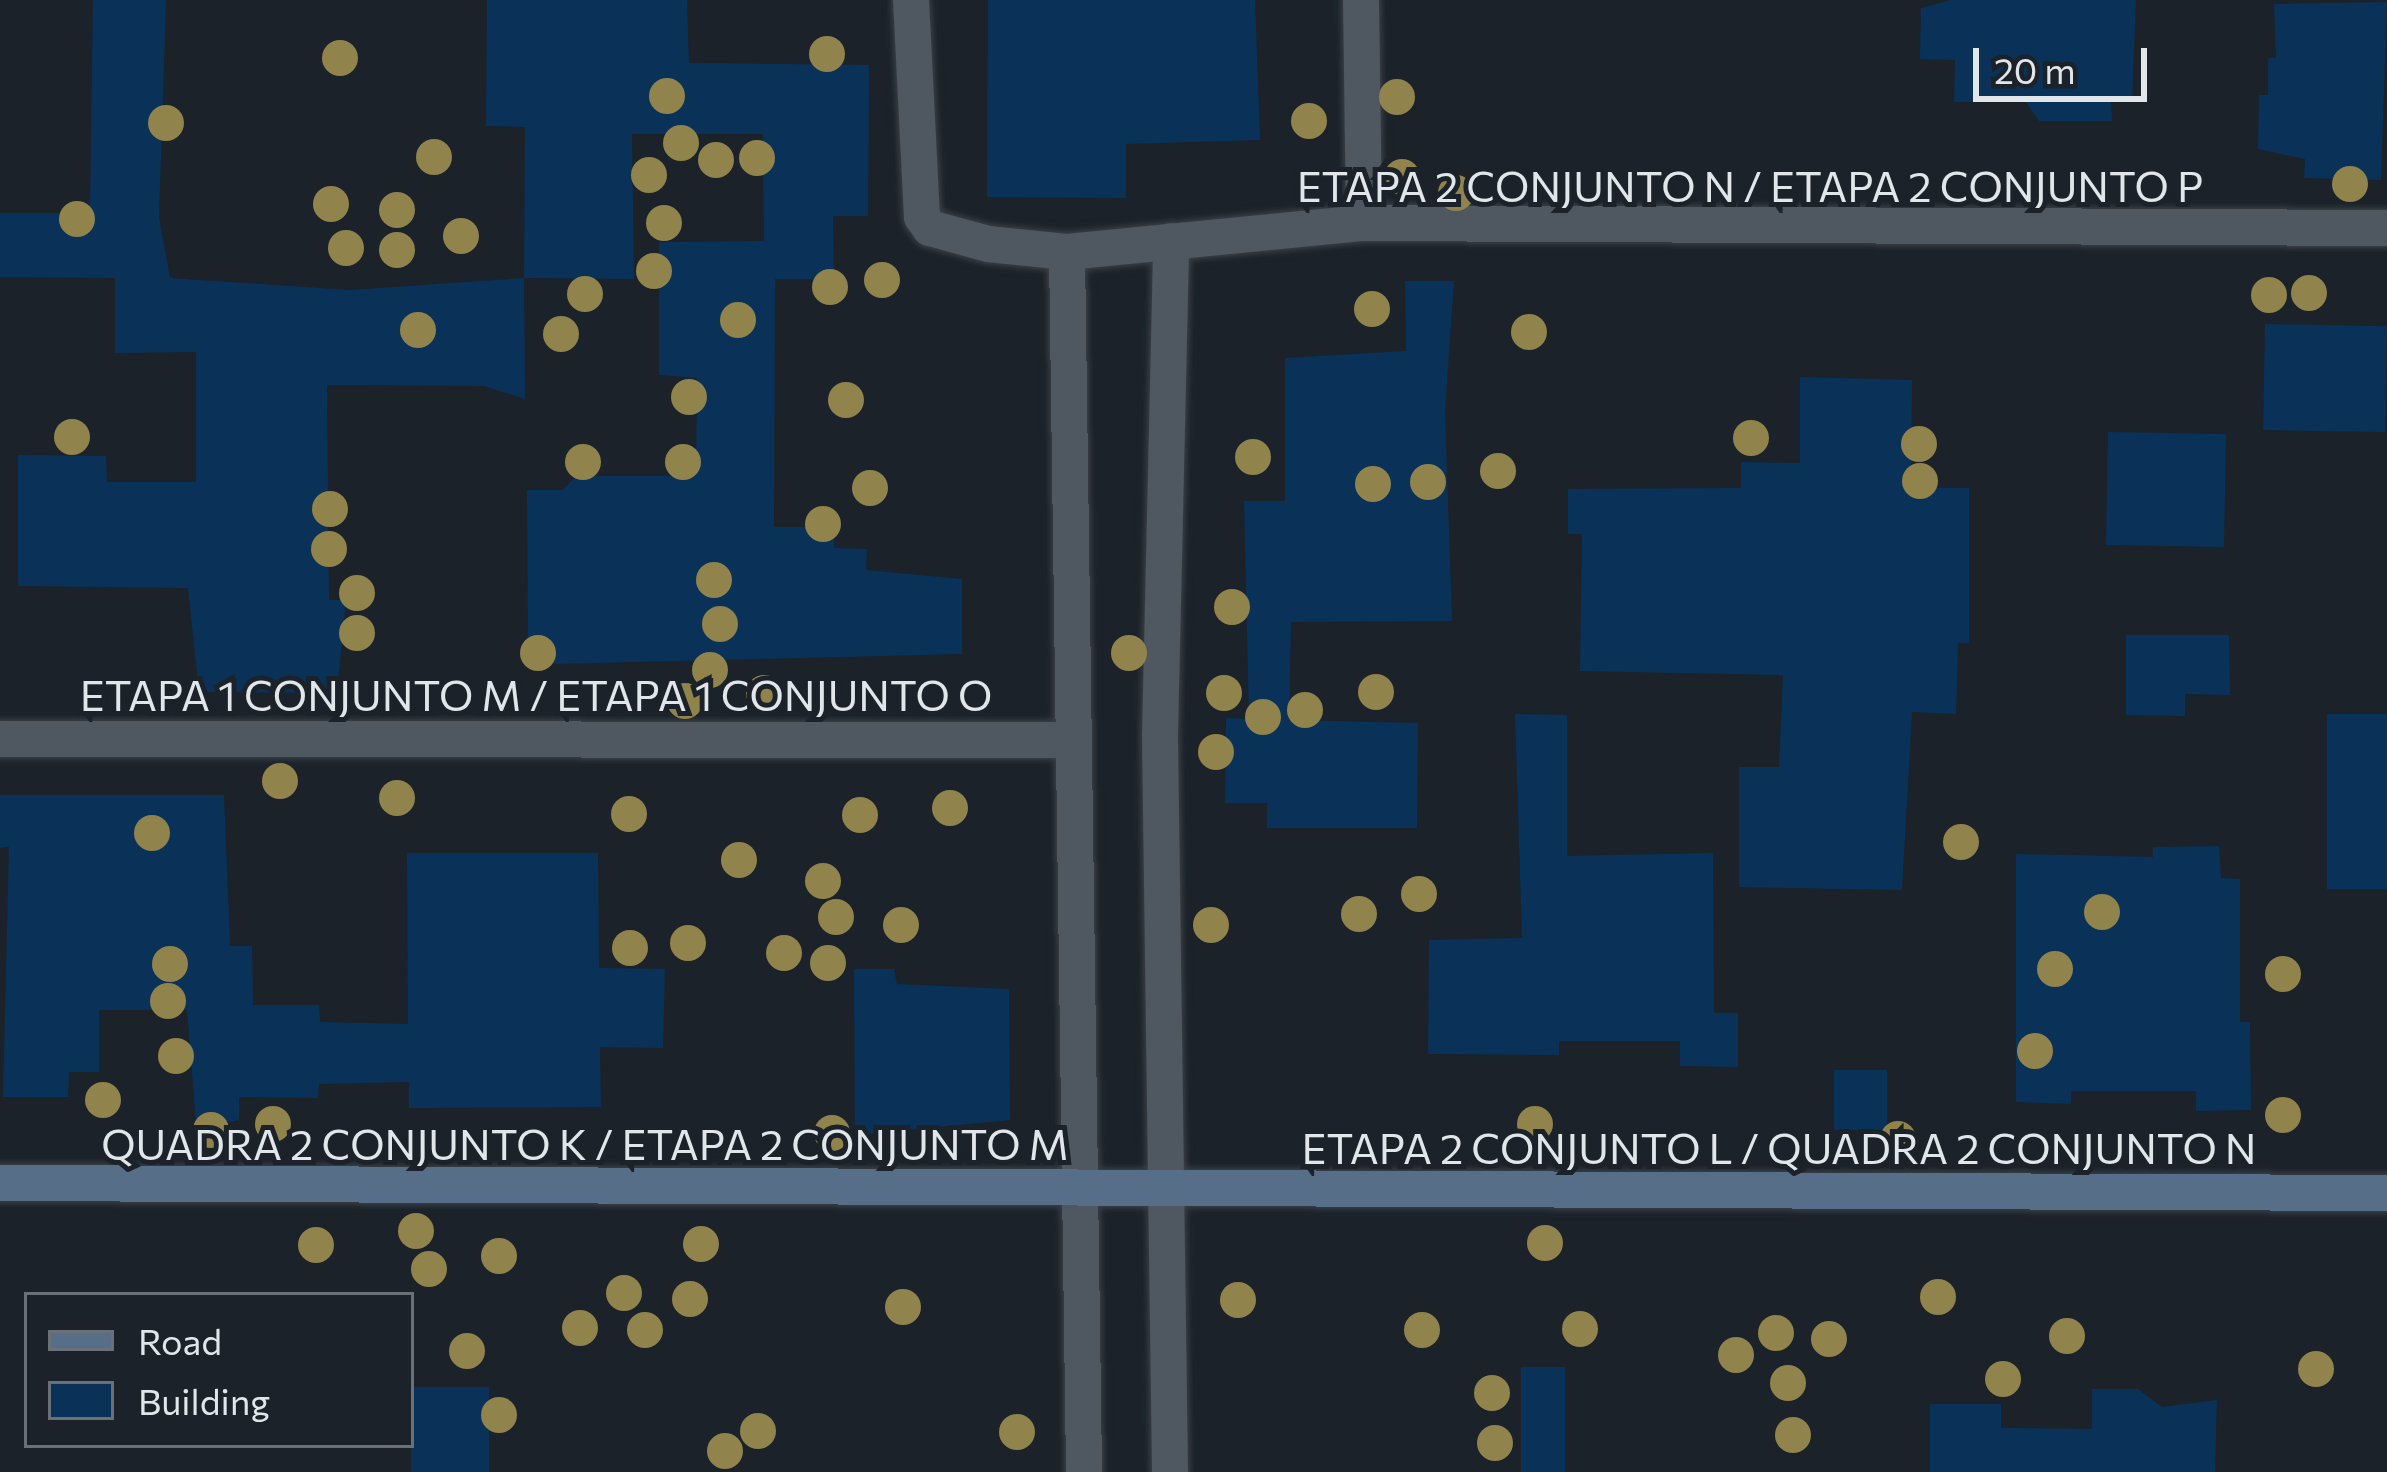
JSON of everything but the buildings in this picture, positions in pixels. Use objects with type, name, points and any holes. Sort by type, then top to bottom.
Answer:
[{"type":"street","name":"ETAPA 2 CONJUNTO N / ETAPA 2 CONJUNTO P","points":[[911,0],[918,202],[930,228],[953,238],[1067,252],[1364,224],[2387,228]]},
{"type":"street","points":[[1361,0],[1364,224]]},
{"type":"street","points":[[1170,1472],[1170,1192],[1160,736],[1171,242]]},
{"type":"street","points":[[1067,252],[1071,740],[1086,1192],[1084,1472]]},
{"type":"street","name":"ETAPA 1 CONJUNTO M / ETAPA 1 CONJUNTO O","points":[[0,739],[1071,740]]},
{"type":"street","name":"QUADRA 2 CONJUNTO K / ETAPA 2 CONJUNTO M","points":[[0,1183],[1170,1192]]},
{"type":"street","name":"ETAPA 2 CONJUNTO L / QUADRA 2 CONJUNTO N","points":[[1170,1192],[2387,1193]]}]
